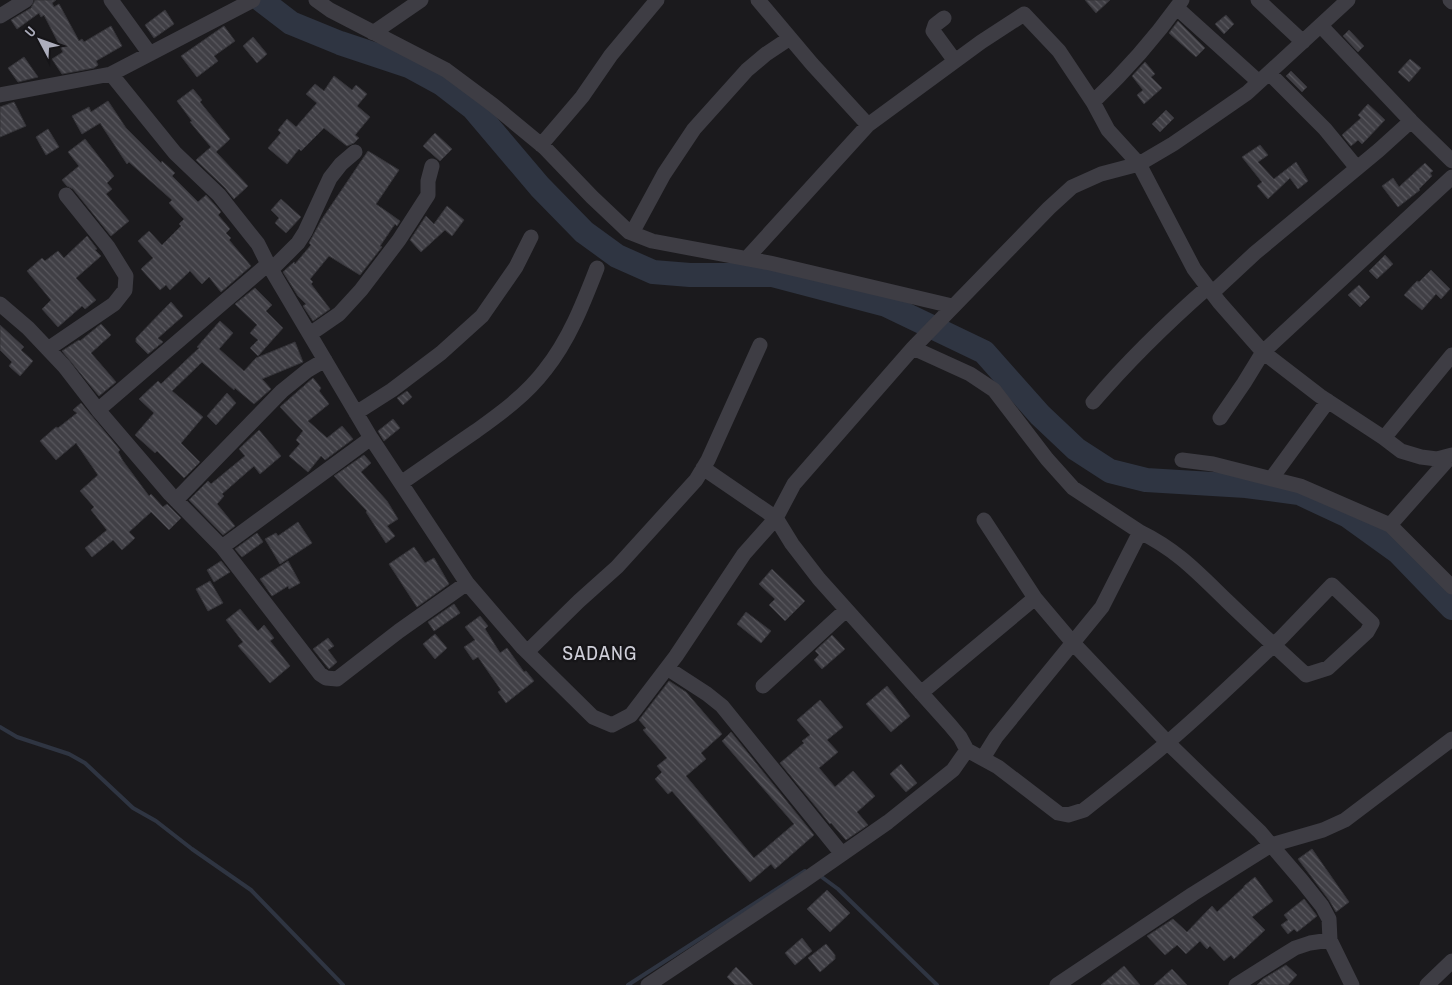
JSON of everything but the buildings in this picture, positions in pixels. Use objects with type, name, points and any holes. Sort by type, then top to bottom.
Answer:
[{"type":"street","points":[[0,16],[26,0]]},
{"type":"street","points":[[111,0],[150,54]]},
{"type":"street","points":[[0,95],[111,74],[253,0]]},
{"type":"street","points":[[316,0],[330,10],[446,70],[493,105],[541,145],[617,222],[632,233],[652,241],[770,262],[949,310]]},
{"type":"street","points":[[373,33],[421,0]]},
{"type":"street","points":[[541,145],[582,97],[611,56],[657,0]]},
{"type":"street","points":[[758,0],[812,64],[868,125]]},
{"type":"street","points":[[1258,0],[1303,42]]},
{"type":"street","points":[[111,74],[175,153],[219,195],[258,244],[371,438],[467,583],[527,652],[593,717],[612,725],[630,715],[667,668],[744,554],[776,518],[794,484],[913,348],[1049,208],[1072,188],[1101,174],[1139,164],[1173,144],[1247,93],[1321,26],[1340,3]]},
{"type":"street","points":[[1093,102],[1125,72],[1164,26],[1179,4],[1325,129],[1357,168]]},
{"type":"street","points":[[747,258],[868,125],[955,61],[1022,7],[1059,51],[1093,102],[1108,130],[1139,164],[1194,269],[1263,352],[1328,401],[1384,438],[1401,452],[1437,459],[1452,455]]},
{"type":"street","points":[[944,18],[935,25],[933,31],[955,61]]},
{"type":"street","points":[[1321,26],[1452,162]]},
{"type":"street","points":[[632,233],[664,174],[694,129],[747,70],[790,38]]},
{"type":"street","points":[[1093,402],[1121,371],[1210,290],[1411,121]]},
{"type":"street","points":[[98,410],[298,243],[309,225],[330,178],[356,152]]},
{"type":"street","points":[[310,334],[339,314],[362,290],[399,240],[428,195],[428,182],[432,166]]},
{"type":"street","points":[[1220,418],[1263,352],[1452,177]]},
{"type":"street","points":[[48,349],[114,304],[125,290],[126,276],[108,247],[66,195]]},
{"type":"street","points":[[356,413],[392,390],[441,353],[482,316],[516,267],[532,237]]},
{"type":"street","points":[[401,483],[490,420],[529,389],[546,370],[566,338],[582,306],[597,268]]},
{"type":"street","points":[[0,304],[28,328],[48,349],[176,500],[222,547],[320,674],[326,678],[337,679],[399,630],[467,583]]},
{"type":"street","points":[[527,652],[640,543],[696,480],[704,468],[760,345]]},
{"type":"street","points":[[704,468],[776,518],[792,544],[846,610],[960,737],[967,750],[1021,782],[1058,812],[1068,815],[1084,810],[1168,742],[1273,645],[1332,585],[1372,623],[1367,632],[1328,668],[1306,675],[1273,645],[1183,558],[1073,488],[1047,459],[994,390],[970,374],[913,348]]},
{"type":"street","points":[[1384,438],[1452,354]]},
{"type":"street","points":[[176,500],[282,391],[305,372],[324,360]]},
{"type":"street","points":[[1270,478],[1328,401]]},
{"type":"street","points":[[222,547],[371,438]]},
{"type":"street","points":[[1390,525],[1452,455]]},
{"type":"street","points":[[1182,460],[1213,464],[1300,486],[1390,525],[1452,587]]},
{"type":"street","points":[[984,520],[1036,598],[1073,643],[1271,845],[1322,906],[1329,919],[1330,940],[1352,985]]},
{"type":"street","points":[[983,758],[996,738],[1102,607],[1140,532]]},
{"type":"street","points":[[920,692],[1036,598]]},
{"type":"street","points":[[762,686],[846,610]]},
{"type":"street","points":[[667,668],[722,706],[837,858]]},
{"type":"street","points":[[1058,985],[1193,894],[1271,845],[1323,830],[1345,820],[1452,739]]},
{"type":"street","points":[[648,985],[888,822],[953,770],[967,750]]},
{"type":"street","points":[[1236,985],[1295,948],[1310,943],[1330,940]]},
{"type":"street","points":[[1427,985],[1452,962]]},
{"type":"waterway","points":[[261,0],[291,23],[340,43],[409,66],[442,84],[473,108],[540,187],[584,232],[617,256],[653,272],[690,275],[772,275],[886,305],[984,352],[1040,415],[1076,449],[1110,471],[1146,480],[1246,486],[1299,493],[1348,516],[1398,552],[1452,608]]},
{"type":"waterway","points":[[0,727],[17,737],[69,754],[85,763],[133,808],[156,821],[251,890],[343,985]]},
{"type":"waterway","points":[[628,985],[805,871]]},
{"type":"waterway","points":[[819,875],[838,889],[937,985]]},
{"type":"district","name":"SADANG","points":[[600,652]]}]
